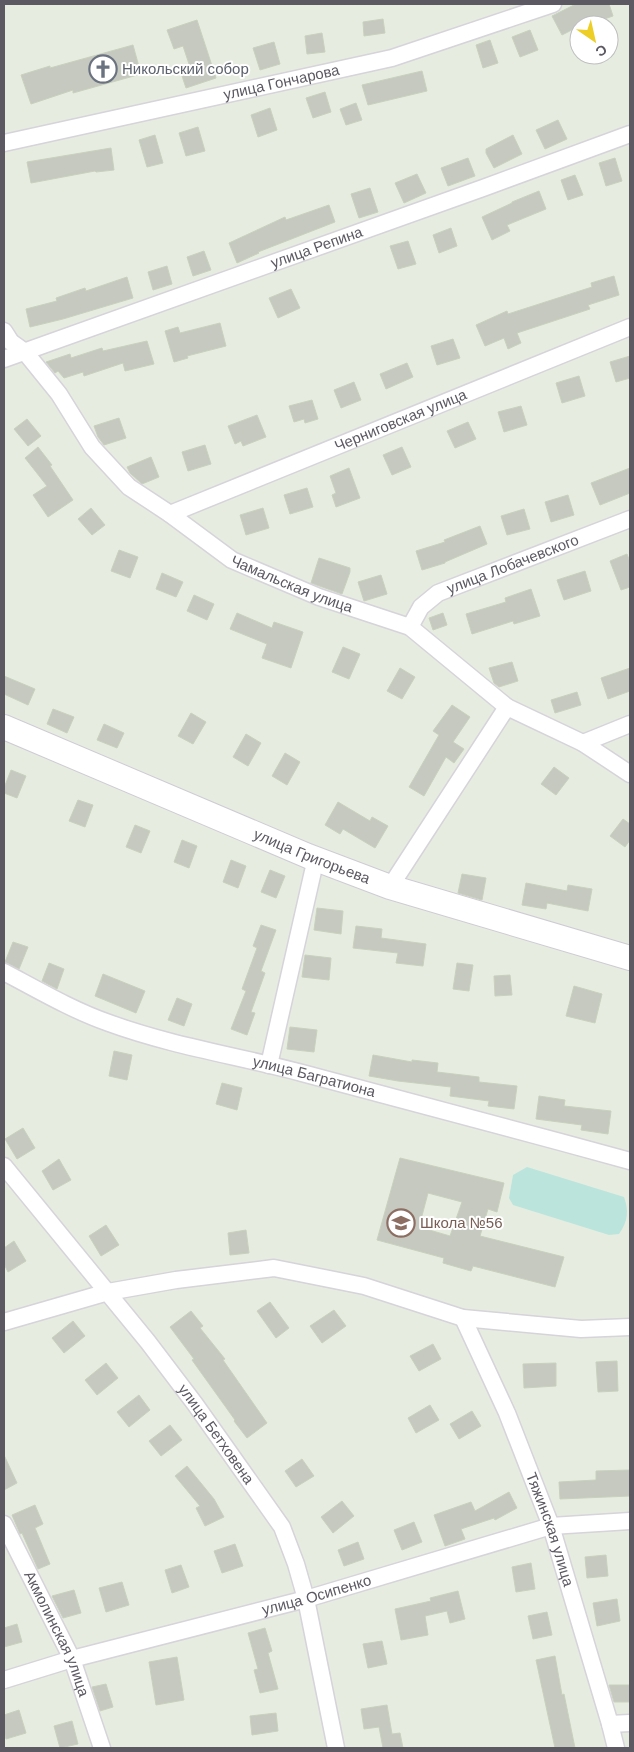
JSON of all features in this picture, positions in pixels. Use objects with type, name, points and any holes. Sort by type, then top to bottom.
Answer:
[{"type":"main road","name":"улица Григорьева","points":[[4,727],[316,858],[390,887],[630,958]]},
{"type":"street","name":"улица Гончарова","points":[[4,144],[392,58],[553,4]]},
{"type":"street","name":"улица Репина","points":[[4,359],[630,134]]},
{"type":"street","name":"Черниговская улица","points":[[170,514],[630,327]]},
{"type":"street","name":"Чамальская улица","points":[[4,331],[11,342],[25,352],[59,394],[92,447],[129,487],[170,514],[232,560],[319,597],[410,627],[507,707],[583,743],[630,774]]},
{"type":"street","name":"улица Лобачевского","points":[[410,627],[422,607],[438,593],[630,519]]},
{"type":"street","points":[[390,887],[507,707]]},
{"type":"street","points":[[583,743],[630,724]]},
{"type":"street","points":[[269,1064],[316,858]]},
{"type":"street","name":"улица Багратиона","points":[[4,972],[69,1006],[109,1023],[155,1038],[269,1064],[516,1129],[630,1162]]},
{"type":"street","name":"улица Бетховена","points":[[4,1166],[108,1292],[195,1404],[282,1527],[296,1564],[306,1599],[336,1748]]},
{"type":"street","points":[[4,1322],[108,1292],[176,1280],[274,1268],[364,1286],[463,1318],[581,1329],[630,1327]]},
{"type":"street","name":"Тяжинская улица","points":[[463,1318],[507,1413],[551,1526],[616,1748]]},
{"type":"street","name":"улица Осипенко","points":[[4,1680],[72,1659],[306,1599],[551,1526],[630,1521]]},
{"type":"street","name":"Акмолинская улица","points":[[4,1524],[72,1659],[102,1748]]},
{"type":"street","points":[[610,1724],[630,1723]]},
{"type":"shaded area","points":[[527,1167],[624,1197],[627,1216],[619,1234],[609,1235],[513,1205],[509,1198],[513,1175]]},
{"type":"building","points":[[576,4],[609,4],[613,15],[569,15],[569,31],[562,35],[552,16]]},
{"type":"building","points":[[383,19],[385,33],[364,36],[363,22]]},
{"type":"building","points":[[197,20],[216,78],[186,88],[180,70],[190,67],[183,46],[174,49],[167,30]]},
{"type":"building","points":[[530,30],[538,50],[520,57],[512,37]]},
{"type":"building","points":[[322,33],[325,52],[307,54],[305,36]]},
{"type":"building","points":[[490,40],[498,63],[483,68],[476,45]]},
{"type":"building","points":[[274,42],[280,64],[260,70],[253,48]]},
{"type":"building","name":"Никольский собор","points":[[133,45],[141,74],[73,93],[73,90],[31,104],[21,75]]},
{"type":"building","points":[[422,71],[427,91],[368,105],[362,85]]},
{"type":"building","points":[[325,92],[331,112],[313,118],[306,98]]},
{"type":"building","points":[[356,103],[362,120],[346,125],[340,109]]},
{"type":"building","points":[[270,108],[277,130],[258,137],[251,115]]},
{"type":"building","points":[[558,120],[567,139],[545,149],[536,130]]},
{"type":"building","points":[[198,127],[205,151],[186,156],[179,133]]},
{"type":"building","points":[[155,135],[163,163],[147,167],[139,140]]},
{"type":"building","points":[[513,135],[522,154],[494,168],[486,153],[486,149]]},
{"type":"building","points":[[111,148],[114,170],[95,171],[31,183],[27,162]]},
{"type":"building","points":[[468,158],[475,176],[448,186],[441,168]]},
{"type":"building","points":[[615,158],[622,181],[606,186],[599,163]]},
{"type":"building","points":[[417,174],[426,193],[404,203],[395,183]]},
{"type":"building","points":[[575,175],[583,195],[568,200],[561,180]]},
{"type":"building","points":[[370,188],[378,212],[359,218],[351,194]]},
{"type":"building","points":[[539,191],[546,209],[507,225],[510,231],[492,240],[482,217]]},
{"type":"building","points":[[329,205],[335,222],[258,252],[237,263],[229,243],[285,217],[286,220]]},
{"type":"building","points":[[451,228],[457,246],[439,253],[433,235]]},
{"type":"building","points":[[408,241],[416,264],[398,269],[390,246]]},
{"type":"building","points":[[204,251],[211,270],[193,276],[187,257]]},
{"type":"building","points":[[167,266],[172,284],[153,290],[148,272]]},
{"type":"building","points":[[614,276],[619,295],[588,305],[590,309],[517,333],[521,343],[508,349],[504,338],[485,346],[476,325],[507,311],[508,314],[592,287],[591,283]]},
{"type":"building","points":[[127,277],[133,298],[30,327],[26,309],[57,301],[56,298],[85,288],[86,291]]},
{"type":"building","points":[[291,289],[300,308],[278,318],[269,298]]},
{"type":"building","points":[[220,323],[226,346],[187,356],[188,358],[174,362],[165,331],[178,327],[180,333]]},
{"type":"building","points":[[453,339],[460,358],[437,365],[431,346]]},
{"type":"building","points":[[147,341],[154,364],[125,371],[123,363],[84,376],[83,372],[64,378],[58,371],[55,373],[46,362],[70,354],[71,358],[102,348],[103,351]]},
{"type":"building","points":[[630,356],[630,378],[616,382],[610,362]]},
{"type":"building","points":[[407,363],[413,377],[386,389],[380,374]]},
{"type":"building","points":[[579,376],[585,396],[562,403],[556,383]]},
{"type":"building","points":[[354,382],[361,400],[341,408],[334,390]]},
{"type":"building","points":[[312,400],[318,419],[305,423],[304,419],[294,422],[289,406]]},
{"type":"building","points":[[521,406],[527,425],[504,432],[498,412]]},
{"type":"building","points":[[257,415],[266,437],[243,446],[241,441],[235,444],[228,426]]},
{"type":"building","points":[[119,418],[126,438],[104,445],[98,437],[94,426]]},
{"type":"building","points":[[27,419],[41,436],[28,446],[14,429]]},
{"type":"building","points":[[468,422],[476,439],[455,448],[447,431]]},
{"type":"building","points":[[205,445],[211,464],[188,471],[182,452]]},
{"type":"building","points":[[38,447],[52,465],[50,466],[73,500],[48,517],[33,495],[47,486],[25,458]]},
{"type":"building","points":[[402,447],[411,467],[392,475],[383,455]]},
{"type":"building","points":[[151,457],[159,477],[142,484],[130,473],[127,467]]},
{"type":"building","points":[[349,468],[360,498],[336,507],[332,495],[336,493],[330,476]]},
{"type":"building","points":[[630,468],[630,493],[600,505],[591,483]]},
{"type":"building","points":[[307,488],[313,507],[290,514],[284,495]]},
{"type":"building","points":[[568,495],[574,515],[551,522],[545,502]]},
{"type":"building","points":[[91,508],[105,525],[92,535],[78,519]]},
{"type":"building","points":[[263,508],[269,528],[246,535],[240,515]]},
{"type":"building","points":[[524,509],[530,529],[507,535],[501,516]]},
{"type":"building","points":[[480,526],[487,544],[445,563],[422,570],[416,551],[445,542],[444,540]]},
{"type":"building","points":[[119,550],[138,557],[130,578],[111,571]]},
{"type":"building","points":[[627,554],[630,562],[630,587],[621,590],[610,561]]},
{"type":"building","points":[[319,558],[350,568],[342,594],[311,583]]},
{"type":"building","points":[[585,571],[591,591],[564,600],[557,580]]},
{"type":"building","points":[[162,573],[183,582],[176,597],[156,589]]},
{"type":"building","points":[[381,575],[387,594],[364,601],[358,582]]},
{"type":"building","points":[[531,589],[540,616],[514,624],[513,621],[472,634],[466,614],[506,602],[505,598]]},
{"type":"building","points":[[194,595],[214,604],[207,620],[187,611]]},
{"type":"building","points":[[237,613],[272,628],[274,622],[303,632],[291,668],[262,658],[267,644],[230,629]]},
{"type":"building","points":[[443,613],[447,625],[433,630],[429,618]]},
{"type":"building","points":[[343,647],[360,654],[349,679],[332,672]]},
{"type":"building","points":[[512,662],[518,681],[499,687],[494,683],[489,668]]},
{"type":"building","points":[[400,668],[415,677],[402,699],[387,691]]},
{"type":"building","points":[[630,668],[630,691],[608,699],[601,678]]},
{"type":"building","points":[[4,676],[35,689],[28,705],[4,694]]},
{"type":"building","points":[[577,692],[581,705],[555,713],[551,700]]},
{"type":"building","points":[[452,705],[470,717],[453,742],[464,749],[454,763],[446,757],[424,796],[409,787],[439,735],[433,731]]},
{"type":"building","points":[[53,709],[74,717],[67,733],[47,724]]},
{"type":"building","points":[[191,713],[206,722],[193,744],[178,736]]},
{"type":"building","points":[[104,724],[124,733],[117,748],[97,740]]},
{"type":"building","points":[[246,734],[261,743],[248,766],[233,757]]},
{"type":"building","points":[[285,753],[300,762],[287,785],[272,776]]},
{"type":"building","points":[[554,767],[569,778],[556,795],[541,784]]},
{"type":"building","points":[[11,770],[26,776],[17,798],[4,793]]},
{"type":"building","points":[[78,800],[93,805],[85,827],[69,821]]},
{"type":"building","points":[[338,802],[370,821],[372,817],[388,826],[375,848],[343,829],[340,834],[325,825]]},
{"type":"building","points":[[623,819],[630,824],[630,840],[625,847],[610,836]]},
{"type":"building","points":[[135,825],[150,831],[141,853],[126,847]]},
{"type":"building","points":[[182,840],[197,846],[189,868],[174,862]]},
{"type":"building","points":[[231,860],[246,866],[238,888],[223,882]]},
{"type":"building","points":[[270,870],[285,876],[276,898],[261,892]]},
{"type":"building","points":[[462,874],[486,878],[482,900],[458,893]]},
{"type":"building","points":[[526,883],[567,891],[568,885],[592,889],[588,911],[547,903],[546,909],[522,905]]},
{"type":"building","points":[[317,908],[343,911],[341,934],[314,930]]},
{"type":"building","points":[[261,925],[276,930],[261,971],[265,973],[251,1012],[255,1013],[247,1035],[231,1029],[246,991],[242,989],[257,948],[253,946]]},
{"type":"building","points":[[356,926],[382,929],[381,938],[426,944],[423,966],[396,963],[398,953],[353,948]]},
{"type":"building","points":[[13,942],[28,947],[19,969],[5,962]]},
{"type":"building","points":[[305,955],[331,958],[329,980],[302,977]]},
{"type":"building","points":[[49,963],[64,969],[57,989],[42,981]]},
{"type":"building","points":[[457,963],[473,965],[469,991],[453,989]]},
{"type":"building","points":[[103,974],[145,991],[136,1013],[95,996]]},
{"type":"building","points":[[510,975],[512,995],[495,996],[494,976]]},
{"type":"building","points":[[574,986],[602,994],[595,1023],[566,1016]]},
{"type":"building","points":[[177,998],[192,1004],[184,1026],[168,1020]]},
{"type":"building","points":[[290,1027],[317,1030],[314,1052],[287,1049]]},
{"type":"building","points":[[114,1051],[132,1055],[127,1080],[109,1076]]},
{"type":"building","points":[[373,1055],[412,1062],[412,1060],[438,1063],[437,1072],[479,1077],[479,1082],[517,1086],[514,1109],[488,1106],[489,1101],[450,1096],[451,1087],[369,1076]]},
{"type":"building","points":[[222,1083],[242,1088],[237,1110],[216,1104]]},
{"type":"building","points":[[539,1096],[565,1100],[564,1106],[611,1111],[608,1134],[581,1130],[582,1125],[536,1119]]},
{"type":"building","points":[[23,1128],[35,1148],[17,1159],[5,1139]]},
{"type":"building","name":"Школа №56","points":[[400,1158],[504,1183],[497,1212],[488,1209],[480,1236],[564,1257],[555,1287],[473,1266],[471,1271],[443,1263],[444,1258],[377,1240]],"holes":[[[428,1193],[462,1202],[450,1236],[419,1227]]]},
{"type":"building","points":[[59,1159],[71,1180],[53,1190],[42,1171]]},
{"type":"building","points":[[106,1225],[119,1245],[101,1256],[89,1236]]},
{"type":"building","points":[[246,1230],[249,1253],[230,1255],[228,1233]]},
{"type":"building","points":[[14,1241],[26,1261],[8,1272],[4,1264],[4,1248]]},
{"type":"building","points":[[270,1302],[289,1328],[276,1338],[257,1311]]},
{"type":"building","points":[[334,1310],[346,1326],[322,1343],[310,1326]]},
{"type":"building","points":[[191,1311],[203,1326],[200,1328],[225,1359],[223,1360],[267,1423],[247,1438],[170,1327]]},
{"type":"building","points":[[73,1321],[85,1336],[64,1353],[52,1338]]},
{"type":"building","points":[[433,1344],[441,1359],[419,1371],[410,1356]]},
{"type":"building","points":[[617,1361],[618,1391],[598,1392],[596,1362]]},
{"type":"building","points":[[106,1363],[118,1378],[97,1395],[85,1380]]},
{"type":"building","points":[[556,1363],[556,1386],[524,1388],[523,1364]]},
{"type":"building","points":[[139,1395],[150,1410],[129,1427],[117,1412]]},
{"type":"building","points":[[430,1405],[439,1420],[416,1433],[408,1418]]},
{"type":"building","points":[[472,1411],[481,1426],[459,1439],[450,1424]]},
{"type":"building","points":[[170,1425],[182,1440],[161,1456],[149,1441]]},
{"type":"building","points":[[4,1455],[17,1483],[4,1490]]},
{"type":"building","points":[[302,1459],[314,1476],[296,1487],[285,1471]]},
{"type":"building","points":[[187,1466],[214,1499],[224,1517],[205,1526],[196,1508],[200,1506],[175,1476]]},
{"type":"building","points":[[630,1470],[630,1496],[560,1499],[559,1482],[596,1480],[596,1471]]},
{"type":"building","points":[[509,1492],[517,1508],[495,1520],[494,1518],[461,1529],[465,1539],[445,1546],[434,1515],[471,1502],[475,1511]]},
{"type":"building","points":[[342,1501],[354,1516],[333,1533],[321,1517]]},
{"type":"building","points":[[35,1505],[43,1524],[35,1528],[50,1564],[38,1569],[12,1515]]},
{"type":"building","points":[[414,1522],[422,1542],[402,1550],[394,1530]]},
{"type":"building","points":[[358,1542],[364,1559],[344,1566],[338,1550]]},
{"type":"building","points":[[235,1544],[243,1566],[222,1573],[214,1551]]},
{"type":"building","points":[[606,1555],[608,1576],[587,1578],[585,1557]]},
{"type":"building","points":[[531,1563],[535,1589],[516,1592],[512,1567]]},
{"type":"building","points":[[181,1565],[189,1587],[172,1593],[165,1570]]},
{"type":"building","points":[[122,1582],[129,1605],[106,1612],[99,1588]]},
{"type":"building","points":[[74,1590],[81,1613],[63,1618],[52,1596]]},
{"type":"building","points":[[458,1591],[465,1619],[450,1623],[447,1611],[425,1616],[428,1635],[401,1640],[395,1609],[431,1601],[430,1598]]},
{"type":"building","points":[[617,1599],[620,1621],[597,1626],[593,1603]]},
{"type":"building","points":[[547,1612],[552,1635],[533,1639],[528,1616]]},
{"type":"building","points":[[17,1624],[22,1642],[4,1647],[4,1628]]},
{"type":"building","points":[[265,1628],[272,1651],[268,1653],[278,1689],[260,1693],[254,1670],[258,1669],[248,1633]]},
{"type":"building","points":[[382,1641],[387,1664],[368,1668],[363,1644]]},
{"type":"building","points":[[555,1656],[575,1748],[555,1748],[536,1660]]},
{"type":"building","points":[[177,1657],[184,1700],[156,1705],[149,1662]]},
{"type":"building","points":[[106,1684],[113,1707],[100,1711],[92,1687]]},
{"type":"building","points":[[609,1685],[630,1685],[630,1702],[614,1702]]},
{"type":"building","points":[[387,1705],[392,1734],[400,1733],[403,1748],[383,1748],[379,1727],[364,1729],[361,1709]]},
{"type":"building","points":[[19,1710],[26,1733],[6,1739],[4,1715]]},
{"type":"building","points":[[276,1713],[278,1731],[252,1735],[250,1716]]},
{"type":"building","points":[[72,1721],[78,1744],[60,1748],[54,1726]]},
{"type":"place","name":"Никольский собор","points":[[103,69]]},
{"type":"place","name":"Школа №56","points":[[401,1223]]}]
